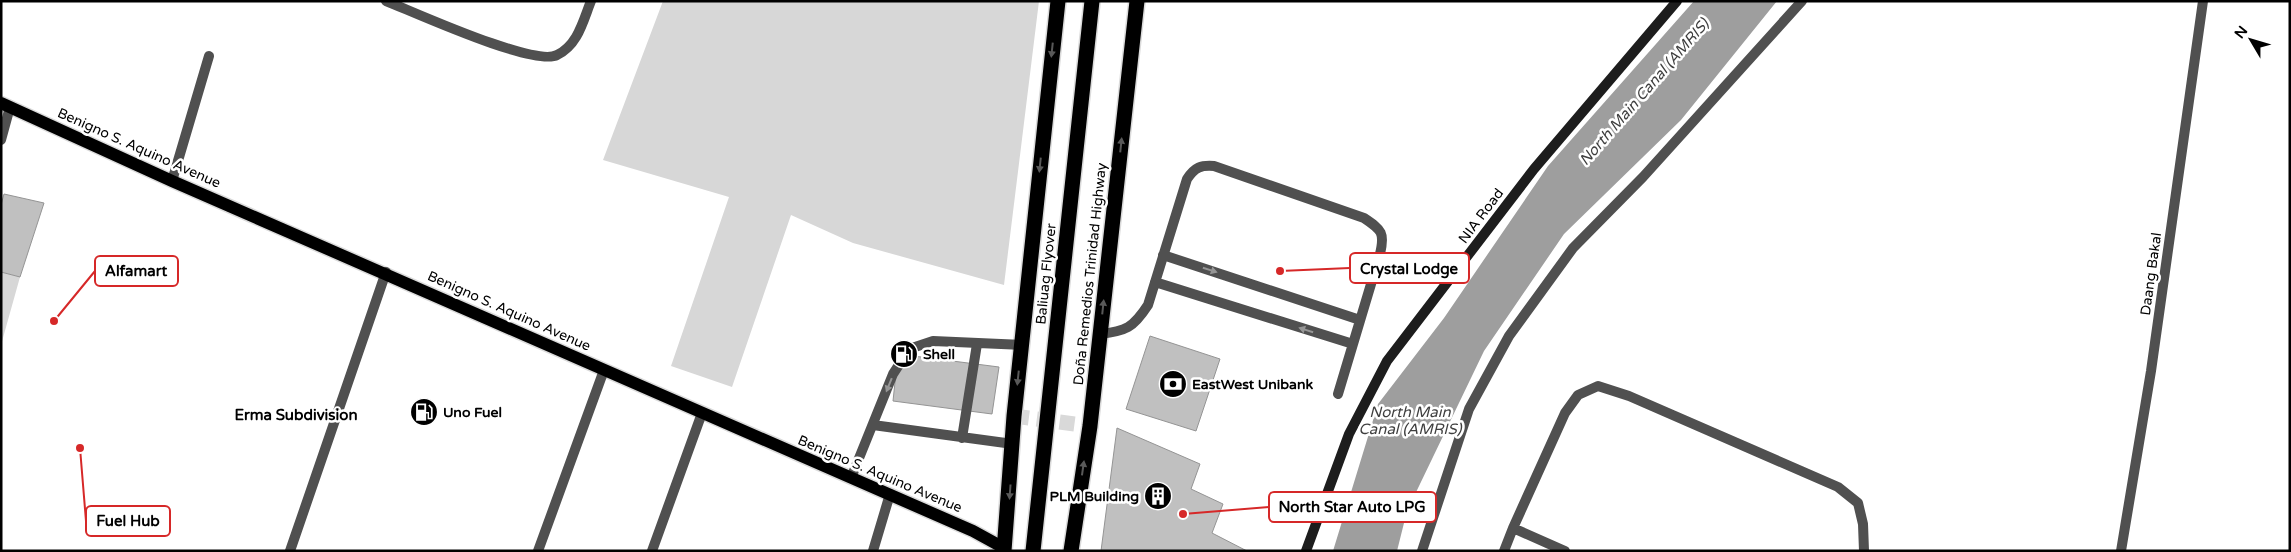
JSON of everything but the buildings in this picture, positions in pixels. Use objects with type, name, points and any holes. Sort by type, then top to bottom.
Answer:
[{"type":"highway","points":[[1004,549],[1022,345],[1058,1]]},
{"type":"highway","name":"Baliuag Flyover","points":[[1033,551],[1092,1]]},
{"type":"highway","name":"Doña Remedios Trinidad Highway","points":[[1071,551],[1090,426],[1137,1]]},
{"type":"main road","name":"Benigno S. Aquino Avenue","points":[[6,105],[79,136],[172,180],[890,494],[973,531],[1004,549]]},
{"type":"street","points":[[386,1],[494,44],[530,55],[556,56],[570,46],[578,33],[591,1]]},
{"type":"street","name":"NIA Road","points":[[1306,551],[1349,434],[1387,361],[1534,169],[1676,1]]},
{"type":"street","points":[[1422,551],[1469,409],[1509,336],[1573,248],[1643,177],[1802,1]]},
{"type":"street","name":"Daang Bakal","points":[[2121,551],[2151,371],[2203,1]]},
{"type":"street","points":[[172,180],[209,56]]},
{"type":"street","points":[[1,140],[6,105]]},
{"type":"street","points":[[1100,334],[1121,332],[1131,327],[1148,305],[1187,179],[1193,170],[1203,165],[1214,166],[1364,218],[1381,232],[1383,240],[1338,394]]},
{"type":"street","points":[[1164,255],[1360,320]]},
{"type":"street","points":[[290,551],[386,272]]},
{"type":"street","points":[[1155,282],[1353,344]]},
{"type":"street","points":[[851,478],[893,374],[906,354],[915,347],[933,341],[1022,345]]},
{"type":"street","points":[[962,438],[977,344]]},
{"type":"street","points":[[538,551],[604,370]]},
{"type":"street","points":[[1504,551],[1565,413],[1578,395],[1598,386],[1629,396],[1838,487],[1858,503],[1863,524],[1864,551]]},
{"type":"street","points":[[652,551],[702,413]]},
{"type":"street","points":[[873,425],[1013,444]]},
{"type":"street","points":[[874,551],[890,494]]},
{"type":"street","points":[[1513,528],[1565,551]]},
{"type":"shaded area","points":[[663,1],[1039,1],[1004,285],[853,243],[791,215],[732,387],[671,366],[729,197],[603,160]]},
{"type":"shaded area","points":[[1,272],[20,277],[1,345]]},
{"type":"water","name":"North Main Canal (AMRIS)","points":[[1694,1],[1777,1],[1681,120],[1564,234],[1484,351],[1407,511],[1397,551],[1333,551],[1378,404],[1444,318],[1548,166]]},
{"type":"tunnel","points":[[1014,416],[1090,426]]},
{"type":"place","name":"Crystal Lodge","points":[[1280,271]]},
{"type":"place","name":"Alfamart","points":[[54,321]]},
{"type":"place","name":"Shell","points":[[904,354]]},
{"type":"place","name":"EastWest Unibank","points":[[1173,384]]},
{"type":"place","name":"Uno Fuel","points":[[424,412]]},
{"type":"place","name":"Fuel Hub","points":[[80,448]]},
{"type":"place","name":"PLM Building","points":[[1158,496]]},
{"type":"place","name":"North Star Auto LPG","points":[[1183,514]]},
{"type":"district","name":"Erma Subdivision","points":[[296,415]]}]
